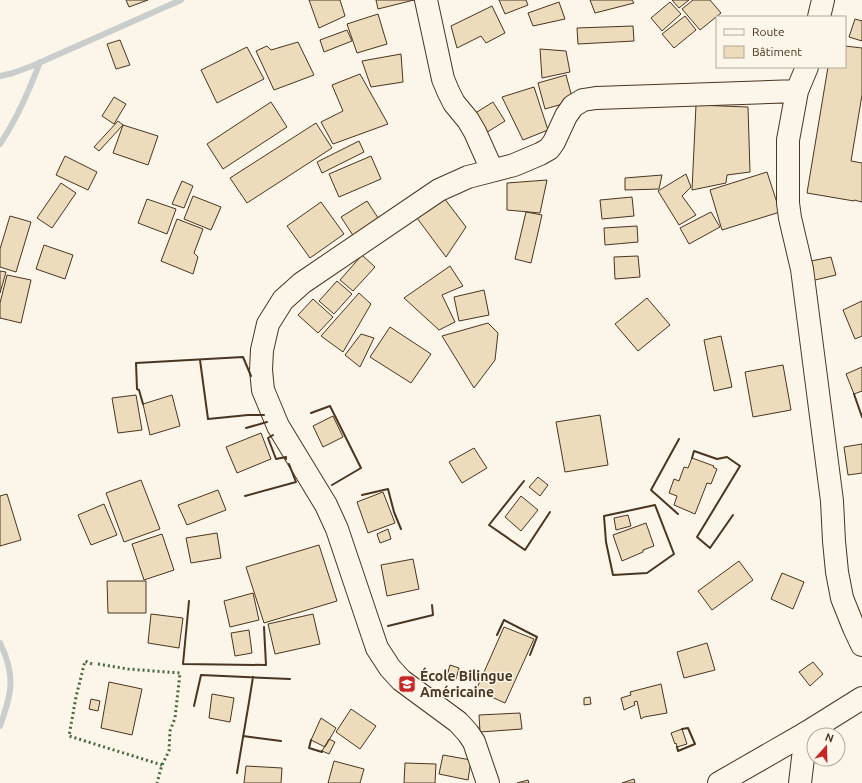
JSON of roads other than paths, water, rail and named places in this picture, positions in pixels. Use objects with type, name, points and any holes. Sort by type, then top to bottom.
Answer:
[{"type":"street","points":[[426,0],[443,79],[454,103],[468,120],[475,132],[492,170]]},
{"type":"street","points":[[820,16],[823,0]]},
{"type":"street","points":[[808,68],[797,91],[788,140],[788,203],[802,269],[832,501],[837,572],[842,598],[862,645]]},
{"type":"street","points":[[488,783],[474,742],[468,733],[458,722],[402,680],[390,668],[377,648],[337,529],[326,505],[278,426],[263,390],[261,370],[262,350],[268,324],[283,300],[302,283],[439,190],[468,177],[514,165],[549,149],[554,142],[566,116],[573,106],[583,100],[596,98],[797,91]]},
{"type":"street","points":[[817,727],[862,698]]},
{"type":"street","points":[[719,783],[806,734]]},
{"type":"street","points":[[800,783],[806,734]]},
{"type":"waterway","points":[[0,76],[32,66],[181,0]]},
{"type":"waterway","points":[[0,144],[12,125],[32,84],[40,62]]},
{"type":"waterway","points":[[0,643],[10,675],[9,694],[0,726]]},
{"type":"place","name":"École Bilingue Américaine","points":[[407,684]]}]
